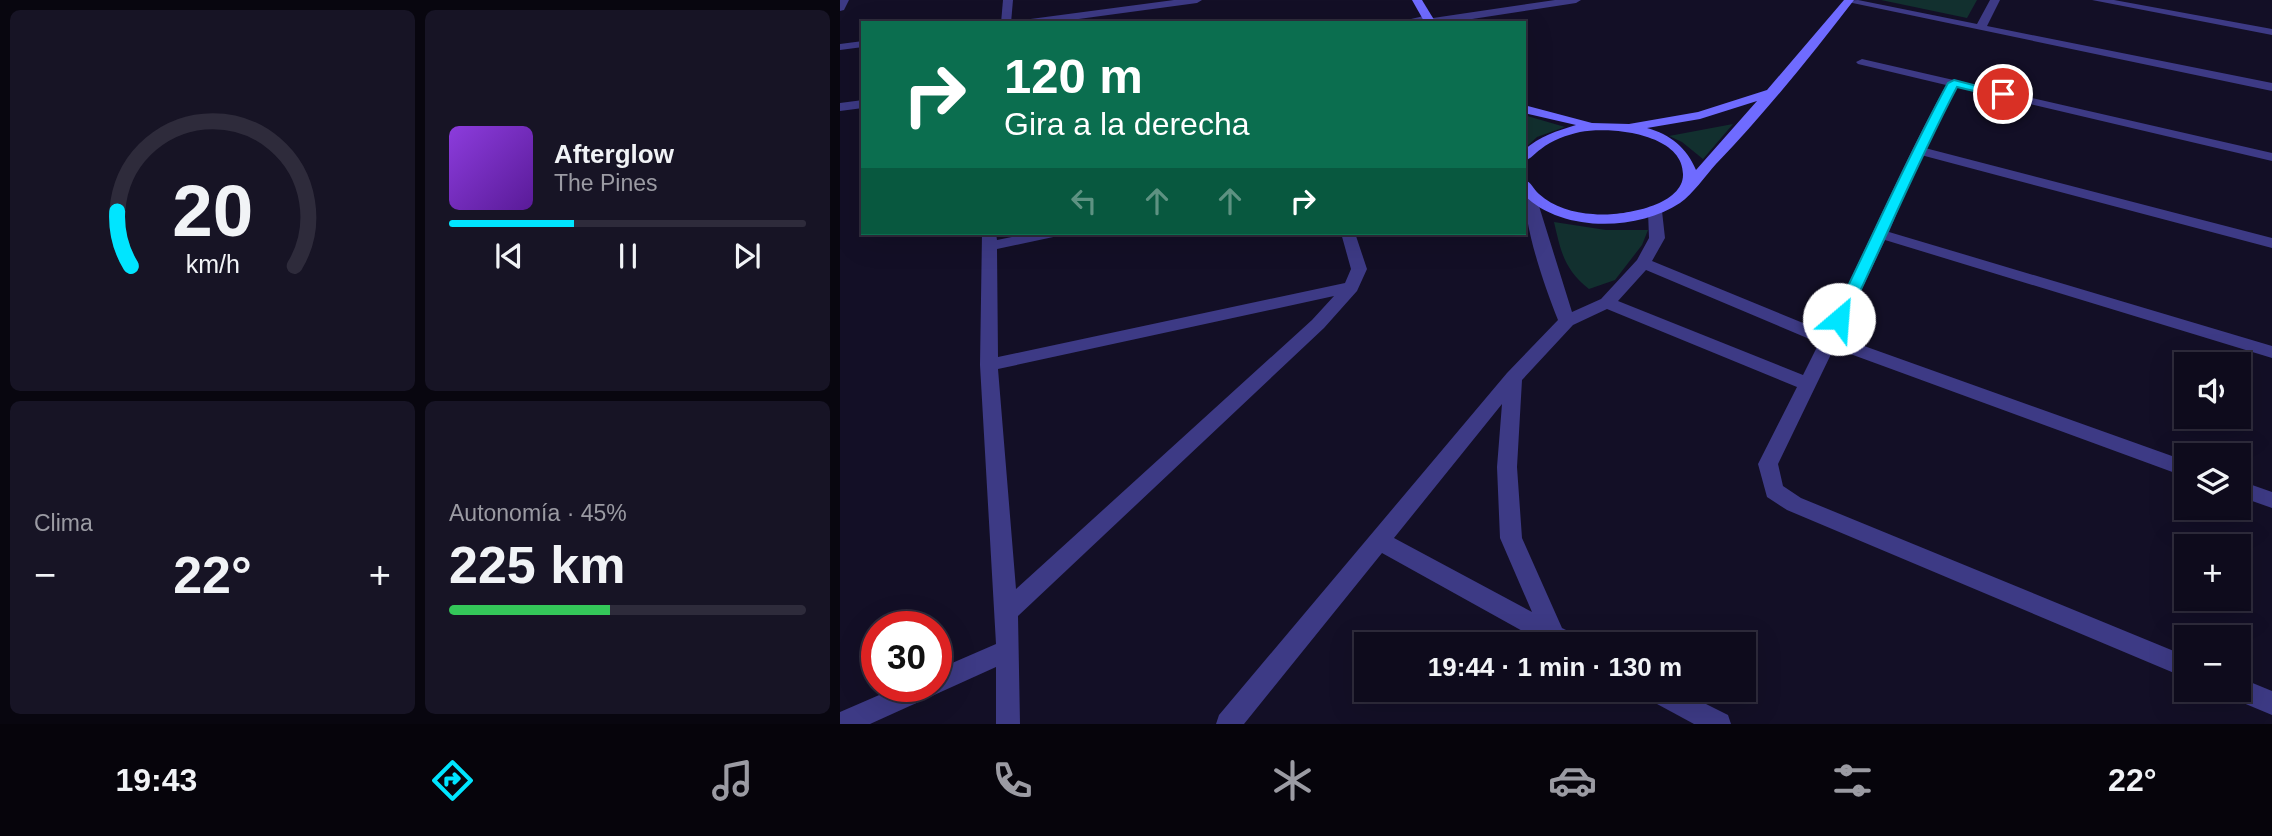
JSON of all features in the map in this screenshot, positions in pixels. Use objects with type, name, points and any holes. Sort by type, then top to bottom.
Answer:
[{"type":"street","points":[[840,8],[844,0]]},
{"type":"street","points":[[1006,21],[1008,0]]},
{"type":"street","points":[[1038,21],[1197,0]]},
{"type":"street","points":[[1417,0],[1430,21],[1568,1]]},
{"type":"street","points":[[1526,187],[1543,203],[1566,214],[1595,219],[1625,219],[1655,211],[1674,202],[1726,146],[1848,0],[2272,87]]},
{"type":"street","points":[[1980,28],[1995,0]]},
{"type":"street","points":[[2097,0],[2272,32]]},
{"type":"street","points":[[840,47],[861,44]]},
{"type":"street","points":[[1862,62],[2272,157]]},
{"type":"street","points":[[1954,83],[1917,150],[1881,234],[1768,464],[1770,481],[1774,491],[1782,498],[2174,662]]},
{"type":"street","points":[[1625,128],[1700,115],[1770,93]]},
{"type":"street","points":[[840,107],[861,104]]},
{"type":"street","points":[[1526,109],[1599,126],[1625,128],[1660,139],[1684,158],[1689,172],[1686,188]]},
{"type":"street","points":[[1526,155],[1533,146],[1551,135],[1573,128],[1599,126]]},
{"type":"street","points":[[1917,150],[2272,243]]},
{"type":"street","points":[[1526,187],[1556,297],[1567,321]]},
{"type":"street","points":[[1228,724],[1513,377],[1567,321],[1607,303],[1643,263],[1657,238],[1655,211]]},
{"type":"street","points":[[1881,234],[2272,352]]},
{"type":"street","points":[[1008,724],[1007,612],[989,365],[989,239],[1032,235]]},
{"type":"street","points":[[1007,612],[1318,324],[1351,287],[1359,269],[1349,235]]},
{"type":"street","points":[[1643,263],[1829,340],[2174,465]]},
{"type":"street","points":[[989,365],[1351,287]]},
{"type":"street","points":[[1607,303],[1806,383]]},
{"type":"street","points":[[1513,377],[1507,467],[1511,538],[1558,632]]},
{"type":"street","points":[[2251,493],[2272,500]]},
{"type":"street","points":[[1379,541],[1547,632]]},
{"type":"street","points":[[952,675],[1007,650]]},
{"type":"street","points":[[2251,694],[2272,703]]},
{"type":"street","points":[[842,724],[891,702]]},
{"type":"street","points":[[1678,702],[1719,724]]},
{"type":"green space","points":[[1881,0],[1977,0],[1967,18]]},
{"type":"green space","points":[[1526,116],[1565,127],[1537,137],[1526,147]]},
{"type":"green space","points":[[1733,124],[1703,159],[1682,142],[1669,136]]},
{"type":"green space","points":[[1554,222],[1606,230],[1648,230],[1642,245],[1615,280],[1589,289],[1569,267]]},
{"type":"route","points":[[1839,319],[1881,234],[1917,150],[1954,83],[2003,94]]}]
